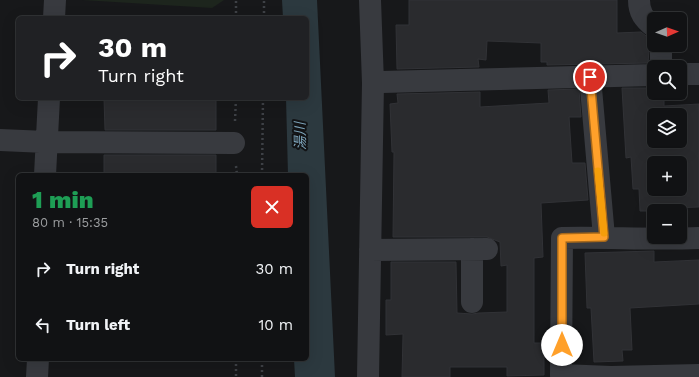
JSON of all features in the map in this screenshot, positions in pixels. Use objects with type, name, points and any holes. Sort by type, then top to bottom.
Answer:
[{"type":"street","points":[[54,16],[55,0]]},
{"type":"street","points":[[368,377],[373,83],[370,0]]},
{"type":"street","points":[[639,0],[641,14],[647,21]]},
{"type":"street","points":[[687,74],[699,74]]},
{"type":"street","points":[[382,82],[647,75]]},
{"type":"street","points":[[590,77],[604,237]]},
{"type":"street","points":[[45,173],[49,100]]},
{"type":"street","points":[[0,140],[46,142],[234,144]]},
{"type":"street","points":[[699,238],[663,240],[604,237],[562,238],[562,375],[611,377],[699,375]]},
{"type":"street","points":[[370,250],[480,249],[472,302]]},
{"type":"street","points":[[37,377],[38,361]]},
{"type":"path","points":[[236,0],[236,16]]},
{"type":"path","points":[[264,0],[264,16]]},
{"type":"path","points":[[262,173],[263,100]]},
{"type":"path","points":[[236,361],[236,377]]},
{"type":"path","points":[[262,361],[262,377]]},
{"type":"shaded area","points":[[82,0],[224,0],[212,8]]},
{"type":"water","name":"湯川","points":[[282,0],[317,0],[335,377],[295,377],[294,361],[309,361],[309,173],[288,173],[286,100],[309,100],[309,16],[283,16]]},
{"type":"building","points":[[409,0],[617,0],[617,33],[641,32],[647,37],[648,60],[647,63],[547,65],[547,62],[541,62],[541,43],[487,41],[486,60],[478,59],[479,67],[397,69],[396,25],[409,25]]},
{"type":"building","points":[[622,88],[647,88],[647,100],[664,100],[664,106],[699,104],[699,207],[687,207],[687,204],[647,204],[647,211],[640,211],[639,189],[633,189],[631,157],[626,158]]},
{"type":"building","points":[[579,89],[581,117],[569,117],[572,163],[585,163],[588,200],[541,203],[543,257],[534,258],[534,343],[544,343],[544,375],[507,376],[507,367],[450,367],[450,377],[402,377],[403,334],[386,335],[386,300],[391,300],[391,262],[456,262],[457,313],[472,314],[507,312],[507,265],[501,266],[500,242],[487,237],[393,237],[394,152],[392,152],[390,104],[398,103],[397,94],[480,92],[480,107],[549,103],[548,90]]},
{"type":"building","points":[[104,100],[216,100],[216,130],[105,130]]},
{"type":"building","points":[[104,155],[216,155],[216,173],[104,173]]},
{"type":"building","points":[[654,251],[654,262],[699,260],[699,304],[630,308],[632,350],[622,350],[623,361],[594,362],[591,308],[587,308],[585,253]]},
{"type":"slow traffic","points":[[598,171],[604,233]]},
{"type":"route","points":[[562,345],[562,238],[604,237],[590,77]]}]
